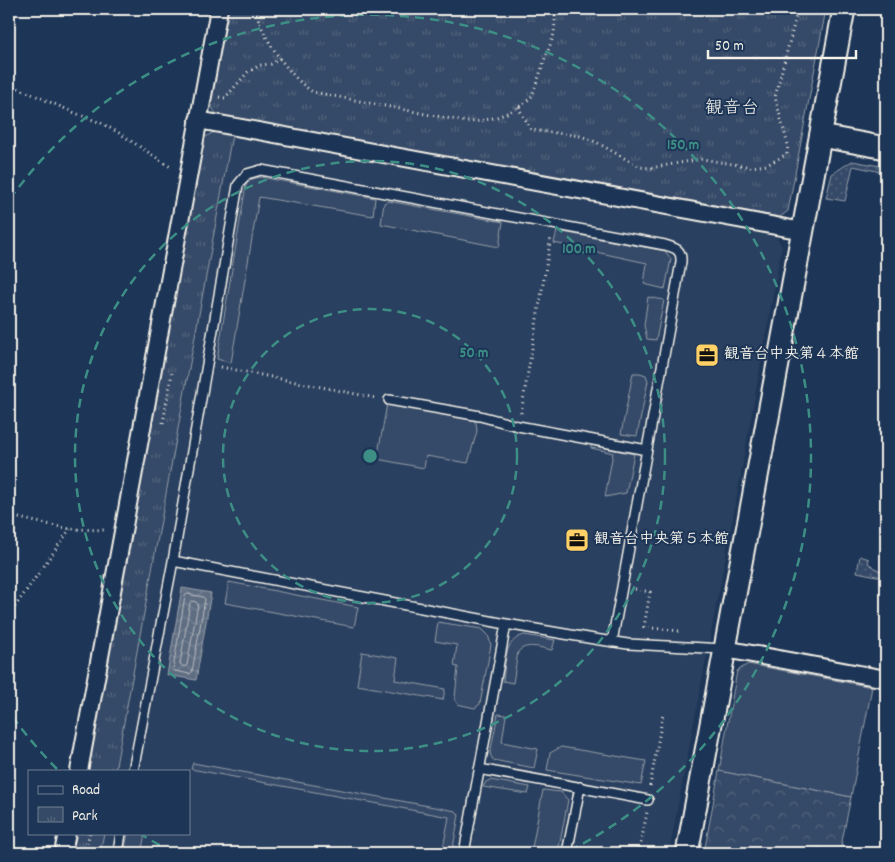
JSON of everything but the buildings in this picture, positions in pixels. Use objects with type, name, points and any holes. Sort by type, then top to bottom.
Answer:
[{"type":"street","points":[[79,770],[219,9]]},
{"type":"street","points":[[687,853],[844,9]]},
{"type":"street","points":[[198,120],[803,231]]},
{"type":"street","points":[[821,136],[886,148]]},
{"type":"street","points":[[725,649],[886,679]]},
{"type":"street","points":[[63,853],[67,834]]},
{"type":"lane","points":[[133,770],[173,561],[238,185],[247,174],[261,170],[665,245],[681,253],[681,262],[612,642]]},
{"type":"lane","points":[[389,400],[480,416],[518,426],[647,450]]},
{"type":"lane","points":[[173,561],[506,624],[612,642],[725,649]]},
{"type":"lane","points":[[464,853],[506,624]]},
{"type":"lane","points":[[479,769],[648,800]]},
{"type":"lane","points":[[567,853],[580,787]]},
{"type":"lane","points":[[118,853],[121,834]]},
{"type":"path","points":[[256,9],[262,29],[270,44],[305,88],[321,94],[467,122],[475,122],[518,107],[526,103],[532,96],[538,84],[554,34],[556,9]]},
{"type":"path","points":[[518,107],[532,130],[582,136],[640,167],[651,168],[702,159],[751,167],[767,165],[787,154],[788,145],[774,97],[798,9]]},
{"type":"path","points":[[203,94],[225,98],[248,72],[260,65],[271,64],[281,58]]},
{"type":"path","points":[[9,84],[75,113],[101,122],[188,177]]},
{"type":"path","points":[[518,426],[553,225]]},
{"type":"path","points":[[207,365],[389,400]]},
{"type":"path","points":[[9,516],[70,529],[123,530]]},
{"type":"path","points":[[9,615],[70,529]]},
{"type":"path","points":[[622,586],[650,592],[644,627],[681,631]]},
{"type":"path","points":[[639,853],[663,714]]},
{"type":"path","points":[[84,853],[90,834]]},
{"type":"shaded area","points":[[232,135],[776,236],[782,246],[733,518],[669,853],[100,853],[104,834],[190,834],[190,770],[115,770]]},
{"type":"green space","points":[[227,9],[826,9],[788,211],[780,217],[217,115],[208,102]]},
{"type":"green space","points":[[215,131],[232,135],[115,770],[87,770],[204,138]]},
{"type":"green space","points":[[852,161],[886,167],[886,173],[853,166],[845,201],[826,198],[832,174]]},
{"type":"green space","points":[[260,177],[375,198],[373,216],[259,197],[231,363],[217,359],[246,185],[252,179]]},
{"type":"green space","points":[[388,201],[503,222],[499,247],[381,224],[384,203]]},
{"type":"green space","points":[[557,231],[665,251],[671,259],[665,289],[644,284],[647,263],[554,243]]},
{"type":"green space","points":[[648,297],[664,300],[656,340],[647,339],[644,325]]},
{"type":"green space","points":[[633,373],[646,375],[648,381],[637,436],[621,434]]},
{"type":"green space","points":[[387,404],[472,419],[476,423],[477,431],[468,463],[426,456],[424,468],[377,459]]},
{"type":"green space","points":[[591,445],[634,454],[626,493],[605,497],[613,453],[591,448]]},
{"type":"green space","points":[[860,556],[869,559],[868,563],[878,570],[886,572],[886,578],[857,572]]},
{"type":"green space","points":[[229,582],[358,607],[354,627],[225,603]]},
{"type":"green space","points":[[438,622],[482,629],[488,635],[491,645],[480,704],[475,708],[457,704],[455,698],[458,667],[454,666],[457,645],[435,641]]},
{"type":"green space","points":[[524,635],[555,640],[552,650],[534,646],[521,649],[518,652],[513,683],[503,681],[505,660],[509,647],[517,638]]},
{"type":"green space","points":[[362,652],[398,658],[395,680],[445,689],[443,700],[357,685]]},
{"type":"green space","points":[[748,664],[872,687],[851,797],[719,771],[737,671]]},
{"type":"green space","points":[[498,714],[506,715],[502,742],[538,749],[534,768],[493,760],[490,754]]},
{"type":"green space","points":[[561,747],[646,761],[641,785],[547,770],[550,753]]},
{"type":"green space","points":[[193,763],[456,811],[459,815],[452,853],[442,853],[449,817],[191,769]]},
{"type":"green space","points":[[719,771],[851,797],[841,846],[886,853],[704,853]]},
{"type":"green space","points":[[490,780],[530,787],[528,794],[483,787]]},
{"type":"green space","points":[[543,790],[561,792],[568,800],[558,853],[531,853]]},
{"type":"green space","points":[[76,834],[104,834],[100,853],[72,853]]},
{"type":"green space","points":[[128,834],[145,834],[142,849],[125,848]]},
{"type":"water","points":[[182,588],[211,593],[196,680],[167,675]]},
{"type":"place","name":"観音台中央第４本館","points":[[707,355]]},
{"type":"place","name":"観音台中央第５本館","points":[[577,540]]},
{"type":"district","name":"観音台","points":[[732,109]]}]
